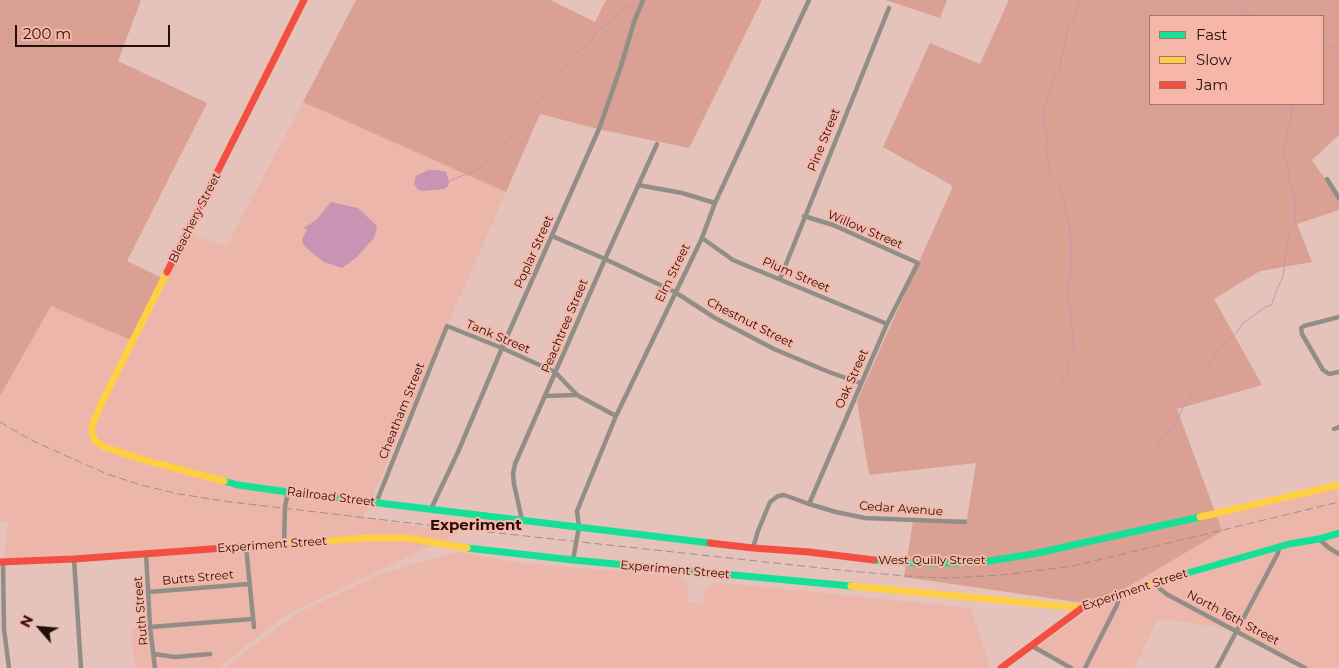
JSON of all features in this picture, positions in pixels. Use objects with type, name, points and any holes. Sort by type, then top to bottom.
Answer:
[{"type":"street","name":"Bleachery Street","points":[[93,437],[92,426],[102,402],[304,0]]},
{"type":"street","name":"Poplar Street","points":[[431,509],[458,452],[599,129],[643,0]]},
{"type":"street","name":"Elm Street","points":[[573,560],[579,526],[577,511],[616,416],[702,238],[716,203],[809,0]]},
{"type":"street","name":"Pine Street","points":[[780,279],[888,8]]},
{"type":"street","name":"Peachtree Street","points":[[522,520],[514,484],[513,474],[516,464],[657,144]]},
{"type":"street","points":[[1327,179],[1339,198]]},
{"type":"street","points":[[638,185],[682,192],[716,203]]},
{"type":"street","name":"Willow Street","points":[[804,216],[833,225],[918,263]]},
{"type":"street","name":"Chestnut Street","points":[[552,236],[675,292],[715,318],[774,349],[860,383]]},
{"type":"street","name":"Plum Street","points":[[702,238],[733,260],[887,324]]},
{"type":"street","name":"Oak Street","points":[[809,504],[860,383],[918,263]]},
{"type":"street","points":[[1339,317],[1301,328],[1302,334],[1323,370],[1329,374],[1339,372]]},
{"type":"street","name":"Tank Street","points":[[447,326],[555,372],[576,394],[616,416]]},
{"type":"street","name":"Cheatham Street","points":[[376,503],[447,326]]},
{"type":"street","points":[[545,396],[576,394]]},
{"type":"street","name":"Railroad Street","points":[[93,437],[98,444],[104,447],[144,460],[238,485],[579,526]]},
{"type":"street","name":"West Quilly Street","points":[[579,526],[752,548],[809,552],[879,561],[943,563],[989,561],[1104,540],[1339,485]]},
{"type":"street","points":[[284,543],[288,492]]},
{"type":"street","name":"Cedar Avenue","points":[[752,548],[770,502],[778,496],[784,495],[836,512],[865,518],[965,522]]},
{"type":"street","name":"Experiment Street","points":[[2,562],[74,559],[284,543],[369,538],[407,538],[481,550],[573,560],[1082,608],[1155,582],[1280,546],[1319,539],[1339,533]]},
{"type":"street","points":[[1319,539],[1339,554]]},
{"type":"street","points":[[1217,668],[1280,546]]},
{"type":"street","points":[[246,547],[254,627]]},
{"type":"street","name":"Ruth Street","points":[[146,553],[150,626],[155,668]]},
{"type":"street","points":[[74,559],[81,668]]},
{"type":"street","points":[[2,562],[4,628],[8,668]]},
{"type":"street","name":"North 16th Street","points":[[1155,582],[1168,595],[1305,668]]},
{"type":"street","name":"Butts Street","points":[[148,592],[250,584]]},
{"type":"street","points":[[1085,668],[1118,605],[1120,594]]},
{"type":"street","points":[[1001,668],[1082,608]]},
{"type":"street","points":[[150,626],[252,619]]},
{"type":"street","points":[[1032,646],[1072,668]]},
{"type":"street","points":[[154,654],[175,656],[210,654]]},
{"type":"shaded area","points":[[0,0],[141,0],[118,61],[207,103],[127,261],[164,279],[133,341],[51,306],[0,396]]},
{"type":"shaded area","points":[[356,0],[550,0],[595,22],[606,0],[762,0],[689,148],[598,129],[540,114],[506,192],[303,102]]},
{"type":"shaded area","points":[[886,0],[947,0],[940,18]]},
{"type":"shaded area","points":[[1009,0],[1339,0],[1339,135],[1312,160],[1339,200],[1339,210],[1297,224],[1312,262],[1260,271],[1214,299],[1262,385],[1177,409],[1222,531],[1097,605],[904,577],[913,521],[967,519],[976,463],[869,475],[857,401],[953,186],[883,147],[930,43],[980,64]]},
{"type":"shaded area","points":[[303,102],[506,192],[363,517],[458,533],[288,613],[220,668],[135,668],[131,629],[150,627],[146,552],[4,562],[8,522],[0,522],[0,396],[51,305],[133,341],[187,232],[226,247]]},
{"type":"shaded area","points":[[428,170],[446,172],[449,182],[448,186],[444,189],[418,190],[414,184],[416,176]]},
{"type":"shaded area","points":[[331,202],[358,208],[377,226],[374,238],[357,257],[342,268],[324,262],[303,244],[302,239],[307,230],[304,228],[316,220]]},
{"type":"shaded area","points":[[1339,485],[1339,668],[1308,668],[1237,630],[1158,618],[1134,668],[1071,668],[1033,649],[1097,605],[1221,531],[1215,514]]},
{"type":"shaded area","points":[[458,552],[513,562],[681,577],[688,587],[688,602],[702,604],[705,589],[713,582],[971,608],[990,668],[227,668],[238,657],[295,615],[383,573]]},
{"type":"waterway","points":[[1060,385],[1066,375],[1070,360],[1077,354],[1073,346],[1071,309],[1068,299],[1068,282],[1072,266],[1070,231],[1061,188],[1050,173],[1043,115],[1060,65],[1068,30],[1081,0]]},
{"type":"waterway","points":[[1229,0],[1253,15]]},
{"type":"waterway","points":[[449,181],[479,169],[496,155],[578,51],[591,43],[596,32],[611,21],[619,11],[639,2]]},
{"type":"waterway","points":[[1324,44],[1339,50]]},
{"type":"waterway","points":[[1157,452],[1158,443],[1177,422],[1182,409],[1221,346],[1236,333],[1243,323],[1267,306],[1271,306],[1283,276],[1289,230],[1295,222],[1296,210],[1284,153],[1292,105]]},
{"type":"railway","points":[[0,422],[29,439],[107,474],[179,494],[231,502],[470,530],[918,577],[950,578],[1002,575],[1073,566],[1339,502]]},
{"type":"traffic: fast","points":[[224,481],[238,485],[288,492],[710,543]]},
{"type":"traffic: fast","points":[[874,560],[915,563],[989,561],[1033,554],[1200,517]]},
{"type":"traffic: fast","points":[[1163,580],[1289,544],[1319,539],[1339,533]]},
{"type":"traffic: fast","points":[[467,548],[573,560],[851,586]]},
{"type":"traffic: slow","points":[[167,272],[102,402],[92,426],[92,433],[95,441],[104,447],[144,460],[224,481]]},
{"type":"traffic: slow","points":[[1200,517],[1339,485]]},
{"type":"traffic: slow","points":[[266,545],[369,538],[407,538],[467,548]]},
{"type":"traffic: slow","points":[[851,586],[1082,608],[1163,580]]},
{"type":"traffic: jam","points":[[167,272],[304,0]]},
{"type":"traffic: jam","points":[[710,543],[874,560]]},
{"type":"traffic: jam","points":[[0,562],[74,559],[266,545]]},
{"type":"traffic: jam","points":[[1001,668],[1082,608]]},
{"type":"district","name":"Experiment","points":[[476,526]]}]
